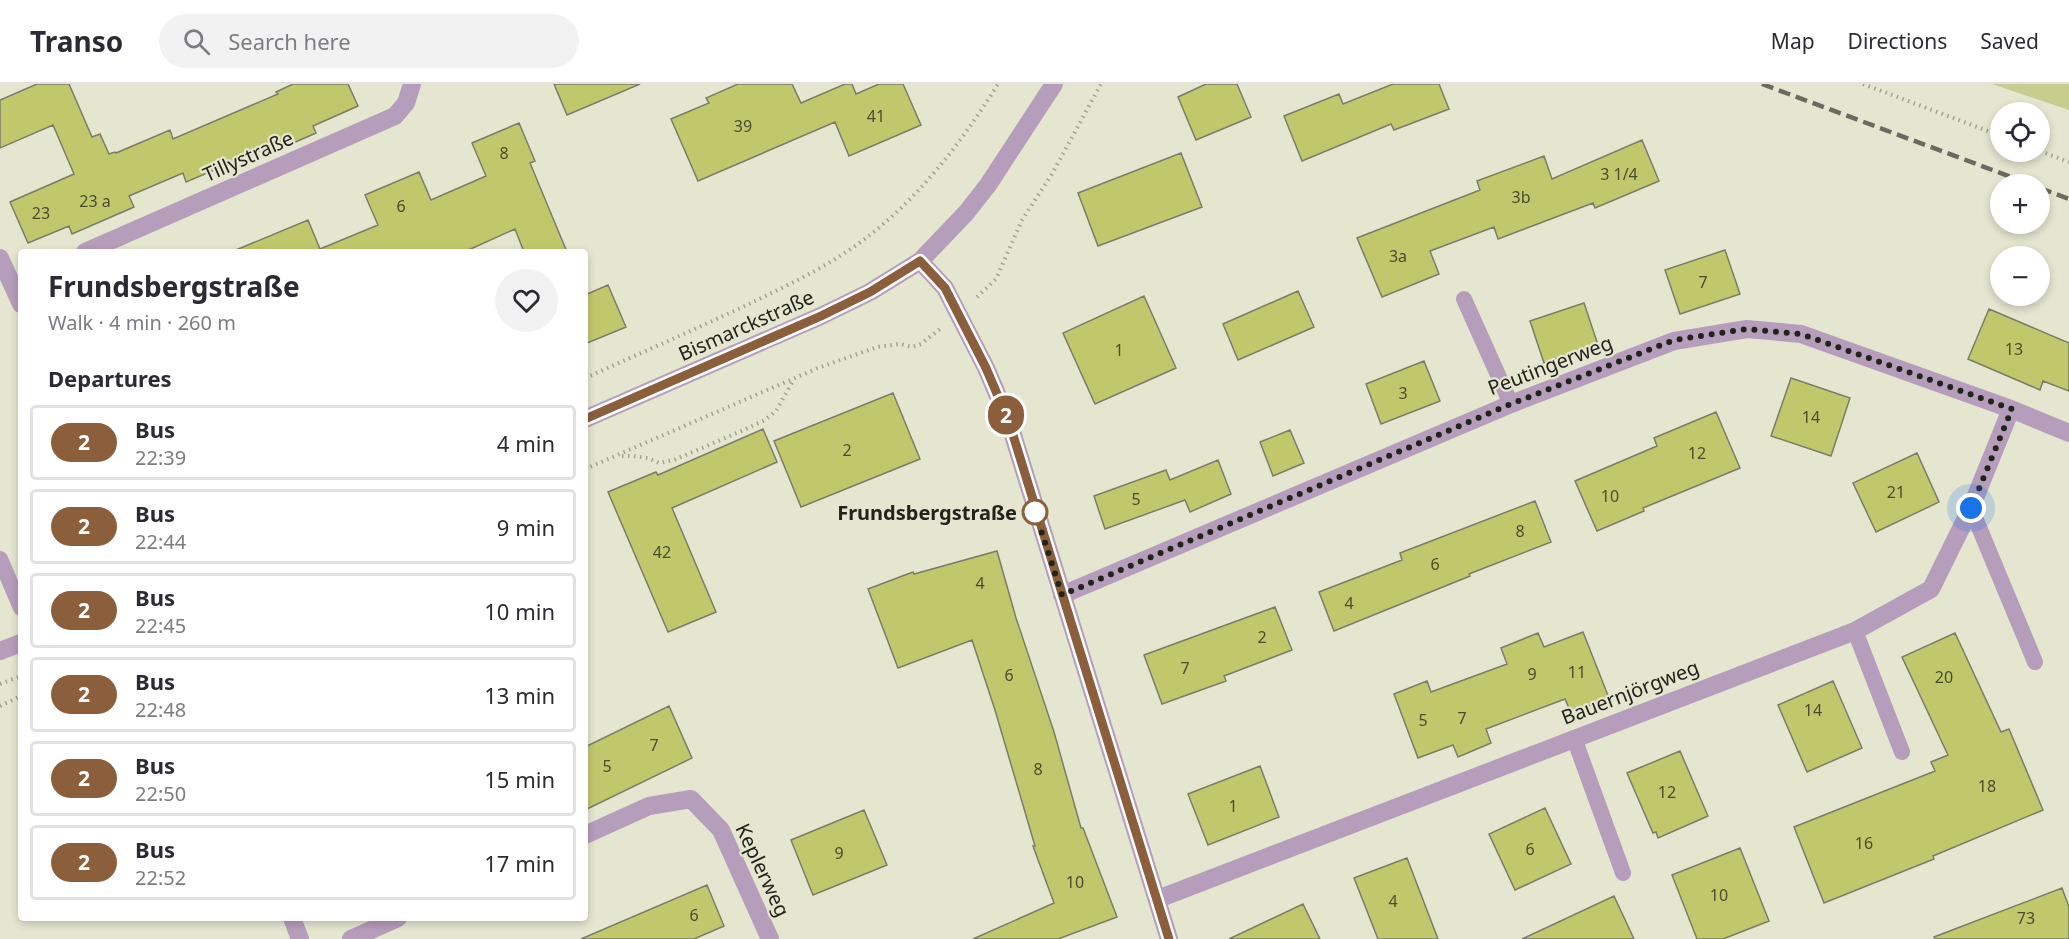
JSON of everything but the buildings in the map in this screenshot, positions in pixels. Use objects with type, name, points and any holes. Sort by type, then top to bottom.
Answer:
[{"type":"street","name":"Tillystraße","points":[[92,249],[395,116],[406,103],[412,84]]},
{"type":"street","name":"Bismarckstraße","points":[[588,418],[821,316],[870,292],[920,261],[966,213],[988,185],[1054,84]]},
{"type":"street","points":[[0,258],[16,282]]},
{"type":"street","points":[[920,261],[945,288],[986,368],[1009,422],[1169,939]]},
{"type":"street","name":"Peutingerweg","points":[[1062,595],[1511,404],[1674,340],[1747,329],[1801,334],[2012,409],[2069,433]]},
{"type":"street","name":"Bauernjörgweg","points":[[1158,900],[1855,631],[1931,589],[1971,508],[2012,409]]},
{"type":"street","points":[[0,651],[18,644]]},
{"type":"street","name":"Keplerweg","points":[[588,834],[649,806],[691,799],[722,830],[770,939]]},
{"type":"street","points":[[293,921],[300,939]]},
{"type":"street","points":[[351,939],[391,921]]},
{"type":"lane","points":[[1464,299],[1511,404]]},
{"type":"lane","points":[[1971,508],[2035,662]]},
{"type":"lane","points":[[0,559],[18,601]]},
{"type":"lane","points":[[1855,631],[1902,752]]},
{"type":"lane","points":[[1574,738],[1623,873]]},
{"type":"path","points":[[588,377],[693,331],[789,285],[844,254],[891,217],[930,177],[976,119],[998,84]]},
{"type":"path","points":[[588,469],[818,368],[877,347],[900,345],[912,347],[921,344],[959,314],[996,279],[1022,220],[1052,174],[1101,84]]},
{"type":"path","points":[[1863,84],[1990,132]]},
{"type":"path","points":[[2050,155],[2069,162]]},
{"type":"path","points":[[616,457],[648,458],[659,463],[674,460],[746,429],[765,420],[776,411],[793,380]]},
{"type":"path","points":[[0,684],[18,677]]},
{"type":"path","points":[[0,706],[18,697]]},
{"type":"green space","points":[[1992,84],[2069,84],[2069,110]]},
{"type":"railway","points":[[1762,84],[2003,174]]},
{"type":"railway","points":[[2050,192],[2069,199]]},
{"type":"bus line","name":"2","points":[[588,418],[821,316],[870,292],[920,261],[945,288],[986,368],[1009,422],[1169,939]]},
{"type":"place","name":"Frundsbergstraße","points":[[1035,512]]},
{"type":"route","points":[[1035,512],[1062,595],[1490,413],[1674,340],[1747,329],[1801,334],[2012,409],[1971,508]]}]
